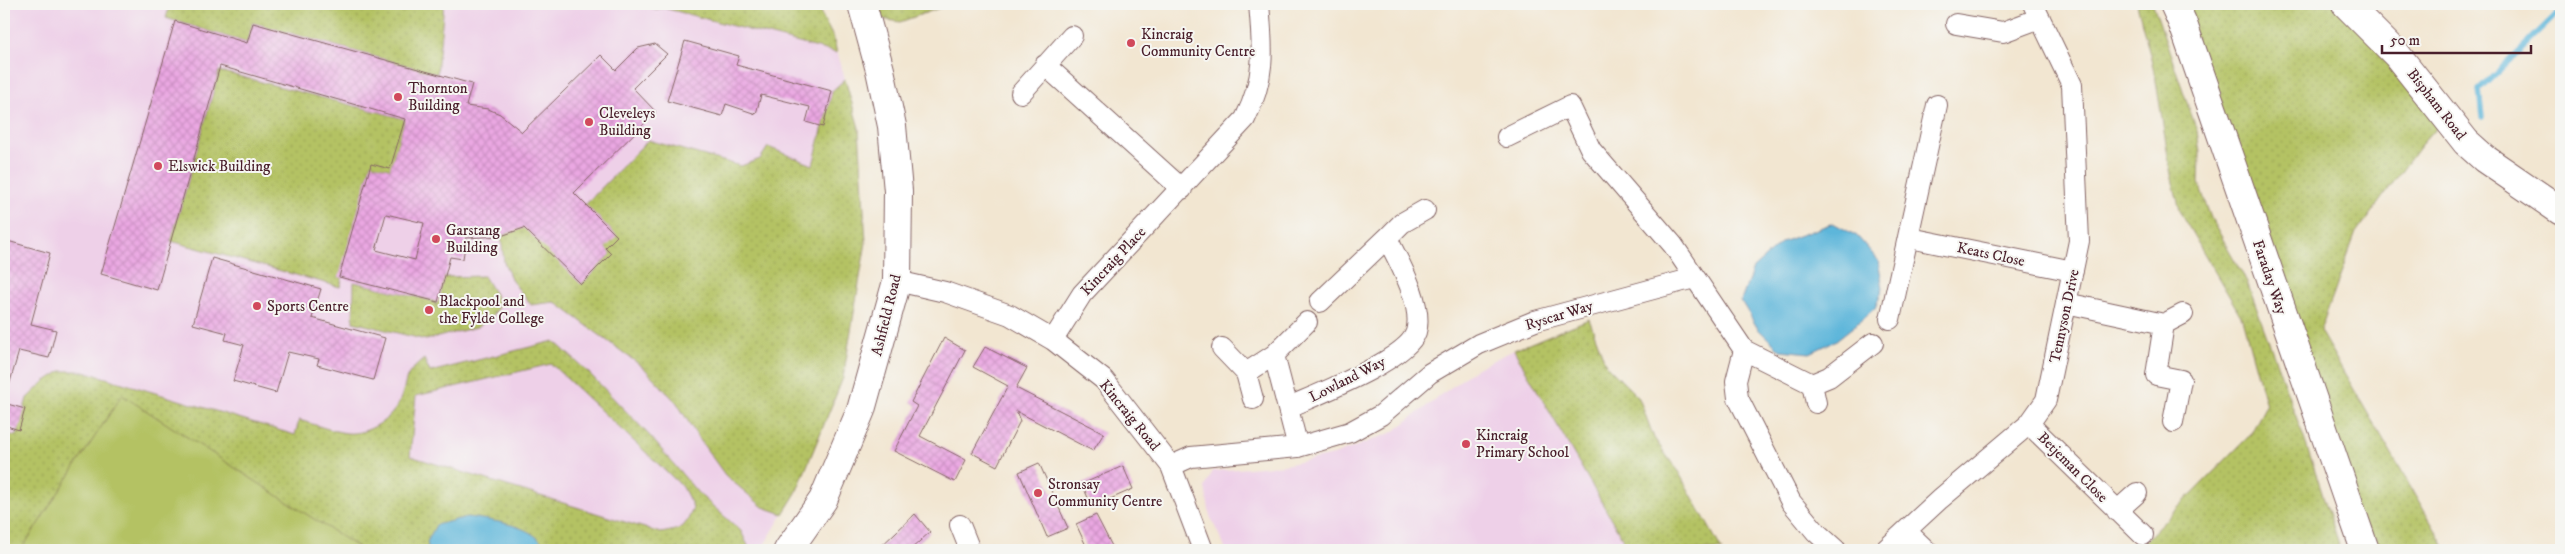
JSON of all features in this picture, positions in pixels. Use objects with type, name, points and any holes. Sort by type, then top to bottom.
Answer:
[{"type":"street","name":"Ashfield Road","points":[[788,550],[823,500],[861,410],[897,281],[898,191],[892,126],[880,70],[862,4]]},
{"type":"street","name":"Kincraig Place","points":[[1053,340],[1082,294],[1246,119],[1253,103],[1262,71],[1259,4]]},
{"type":"street","name":"Faraday Way","points":[[2174,4],[2183,24],[2365,550]]},
{"type":"street","name":"Bispham Road","points":[[2346,4],[2398,55],[2466,142],[2485,158],[2561,211]]},
{"type":"street","name":"Tennyson Drive","points":[[1885,550],[1940,499],[2029,424],[2046,400],[2079,241],[2072,85],[2036,11],[2003,32],[1956,24]]},
{"type":"street","points":[[1021,93],[1072,36]]},
{"type":"street","points":[[1045,65],[1182,189]]},
{"type":"street","points":[[1890,319],[1910,238],[1938,105]]},
{"type":"street","points":[[1507,137],[1570,106],[1591,150],[1673,245],[1744,350],[1814,394],[1829,377],[1872,342]]},
{"type":"street","points":[[1320,302],[1402,223],[1425,210]]},
{"type":"street","name":"Lowland Way","points":[[1289,407],[1369,371],[1408,345],[1416,332],[1417,316],[1410,284],[1387,238]]},
{"type":"street","name":"Keats Close","points":[[1910,238],[2073,271]]},
{"type":"street","name":"Ryscar Way","points":[[1171,466],[1191,457],[1298,447],[1350,432],[1381,416],[1430,372],[1479,344],[1535,320],[1694,278]]},
{"type":"street","name":"Kincraig Road","points":[[897,281],[945,292],[1010,315],[1053,340],[1104,380],[1171,466],[1203,550]]},
{"type":"street","points":[[2066,303],[2164,324],[2184,314]]},
{"type":"street","points":[[1246,372],[1274,355],[1307,322]]},
{"type":"street","points":[[2164,324],[2156,375],[2181,380],[2173,422]]},
{"type":"street","points":[[1222,348],[1246,372],[1254,399]]},
{"type":"street","points":[[1744,350],[1736,381],[1738,398],[1791,502],[1816,532],[1836,550]]},
{"type":"street","name":"Lowland Way","points":[[1274,355],[1298,447]]},
{"type":"street","name":"Betjeman Close","points":[[2029,424],[2143,535]]},
{"type":"street","name":"Betjeman Close","points":[[2117,511],[2137,493]]},
{"type":"street","points":[[960,525],[970,550]]},
{"type":"street","points":[[1906,531],[1926,550]]},
{"type":"shaded area","name":"Blackpool and the Fylde College","points":[[4,4],[816,4],[833,37],[859,128],[866,242],[843,378],[796,493],[761,550],[4,550]]},
{"type":"shaded area","name":"Kincraig Primary School","points":[[1514,350],[1629,550],[1226,550],[1210,516],[1205,487],[1213,471],[1284,465],[1334,455],[1393,432],[1475,369]]},
{"type":"green space","points":[[170,4],[444,4],[437,74],[253,23],[247,43],[166,18]]},
{"type":"green space","points":[[639,4],[816,4],[833,37],[837,53],[664,8],[656,9]]},
{"type":"green space","points":[[877,4],[951,4],[900,22],[882,19]]},
{"type":"green space","points":[[2137,4],[2153,4],[2197,131],[2200,153],[2199,183],[2211,218],[2247,282],[2305,441],[2339,544],[2332,550],[2136,550],[2250,435],[2266,405],[2242,318],[2181,214],[2171,175],[2155,75]]},
{"type":"green space","points":[[2174,4],[2343,4],[2445,118],[2420,146],[2355,235],[2320,331],[2447,550],[2365,550]]},
{"type":"green space","points":[[219,71],[405,119],[390,169],[371,164],[340,287],[171,241]]},
{"type":"green space","points":[[845,79],[859,128],[866,242],[843,378],[796,493],[783,514],[763,507],[725,475],[697,436],[677,403],[644,368],[555,302],[531,305],[512,281],[504,262],[501,236],[523,226],[582,284],[611,254],[605,248],[585,205],[648,140],[741,166],[760,159],[768,147],[813,165],[832,91]]},
{"type":"green space","points":[[484,276],[496,296],[498,309],[488,320],[477,327],[426,340],[353,322],[354,282],[435,301],[436,306],[444,277]]},
{"type":"green space","points":[[1589,319],[1606,365],[1639,398],[1654,438],[1679,473],[1722,550],[1629,550],[1514,350]]},
{"type":"green space","points":[[554,341],[589,373],[650,436],[698,493],[741,531],[750,550],[4,550],[4,434],[17,436],[27,398],[44,382],[61,371],[80,371],[96,375],[295,435],[299,420],[347,433],[355,433],[371,428],[385,419],[397,407],[409,374],[424,359],[430,372]],"holes":[[[551,364],[683,487],[693,507],[688,519],[679,529],[661,533],[410,456],[416,396]]]},
{"type":"green space","points":[[122,395],[362,550],[21,550]]},
{"type":"water","points":[[1833,223],[1857,236],[1878,260],[1883,288],[1875,308],[1835,341],[1810,353],[1780,350],[1758,329],[1741,301],[1753,268],[1782,242]]},
{"type":"water","points":[[467,517],[500,522],[523,529],[541,542],[545,550],[429,550],[427,542],[436,525]]},
{"type":"building","points":[[175,21],[247,43],[253,23],[472,84],[466,106],[488,109],[500,114],[522,132],[601,55],[616,70],[638,48],[655,44],[667,54],[633,88],[656,112],[574,193],[617,236],[605,248],[611,254],[581,284],[524,228],[501,236],[466,238],[463,259],[450,257],[438,302],[339,277],[371,164],[390,169],[405,119],[220,66],[157,290],[101,274]],"holes":[[[386,214],[424,223],[415,260],[376,250]]]},
{"type":"building","points":[[685,41],[739,56],[736,65],[832,91],[823,127],[806,122],[810,107],[761,95],[756,114],[726,104],[722,116],[667,101]]},
{"type":"building","points":[[4,240],[50,253],[31,324],[56,330],[49,358],[19,351],[8,389],[4,388]]},
{"type":"building","name":"Sports Centre","points":[[212,258],[321,289],[312,318],[385,338],[373,380],[317,365],[319,359],[288,352],[276,393],[233,381],[244,345],[225,340],[227,333],[193,324]]},
{"type":"building","points":[[944,338],[965,350],[920,436],[966,460],[955,482],[894,451],[917,406],[911,402]]},
{"type":"building","points":[[985,347],[1027,368],[1016,388],[1104,433],[1093,451],[1016,411],[1020,421],[997,466],[972,453],[1008,386],[973,367]]},
{"type":"building","points":[[4,403],[25,409],[19,430],[4,425]]},
{"type":"building","points":[[1039,463],[1068,528],[1047,537],[1019,472]]},
{"type":"building","points":[[1123,466],[1133,489],[1092,507],[1082,484]]},
{"type":"building","points":[[915,514],[930,532],[910,550],[877,550]]},
{"type":"building","points":[[1096,515],[1114,550],[1088,550],[1076,524]]},
{"type":"waterway","points":[[2482,117],[2479,90],[2561,10]]},
{"type":"place","name":"Kincraig Community Centre","points":[[1131,43]]},
{"type":"place","name":"Thornton Building","points":[[398,97]]},
{"type":"place","name":"Cleveleys Building","points":[[589,122]]},
{"type":"place","name":"Elswick Building","points":[[158,166]]},
{"type":"place","name":"Garstang Building","points":[[436,239]]},
{"type":"place","name":"Sports Centre","points":[[257,306]]},
{"type":"place","name":"Blackpool and the Fylde College","points":[[429,310]]},
{"type":"place","name":"Kincraig Primary School","points":[[1466,444]]},
{"type":"place","name":"Stronsay Community Centre","points":[[1038,493]]}]
